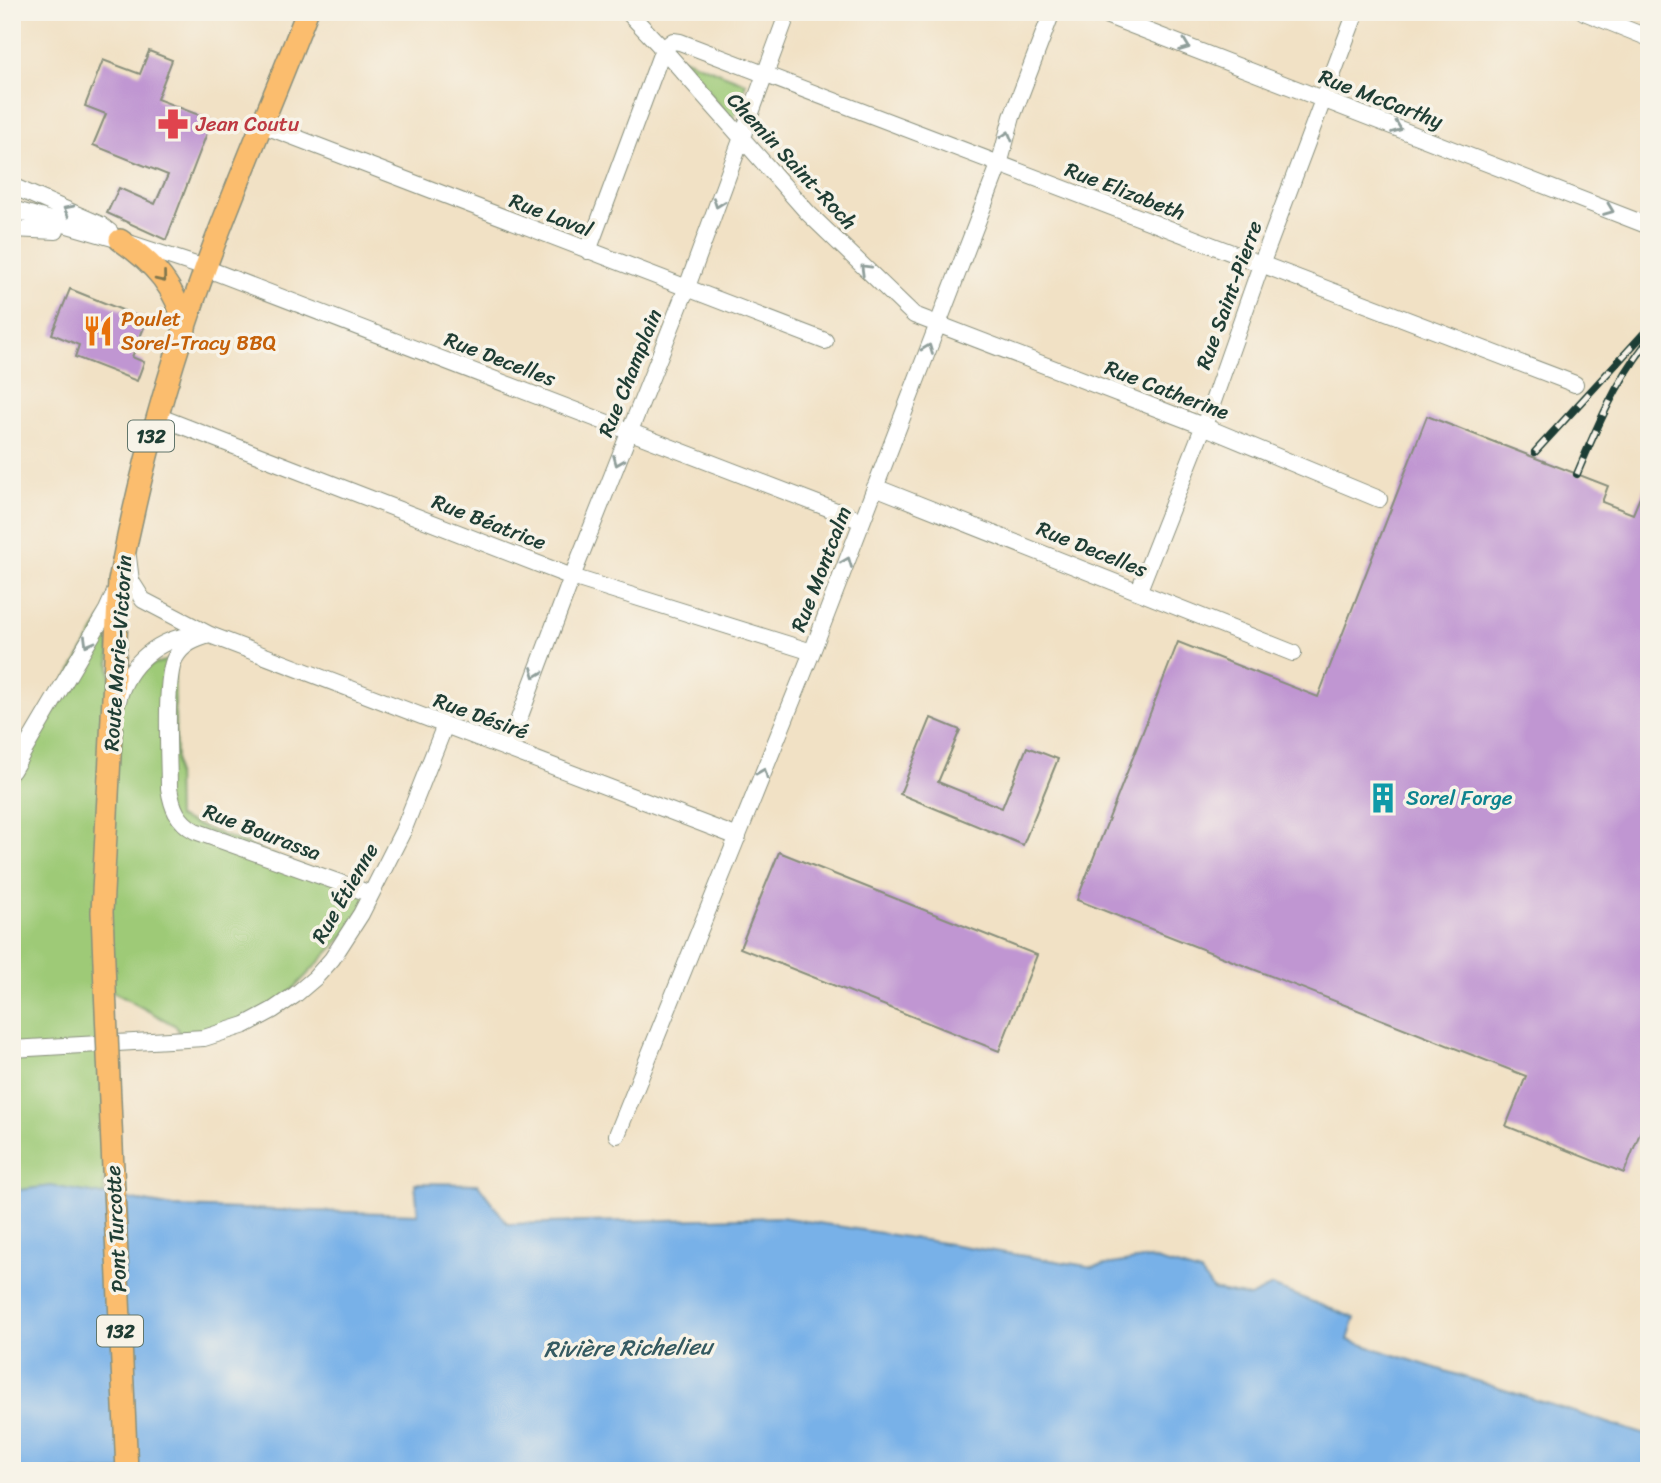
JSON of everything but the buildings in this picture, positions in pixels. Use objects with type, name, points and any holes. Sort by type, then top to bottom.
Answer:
[{"type":"main road","name":"Route Marie-Victorin","points":[[105,988],[102,912],[119,581],[126,544],[157,416],[205,268],[307,12]]},
{"type":"main road","points":[[120,240],[141,254],[166,282],[181,309],[185,330]]},
{"type":"main road","name":"Pont Turcotte","points":[[105,988],[127,1471]]},
{"type":"street","name":"Chemin Saint-Roch","points":[[628,12],[808,213],[906,309],[937,326]]},
{"type":"street","name":"Rue Champlain","points":[[508,748],[572,576],[687,287],[788,12]]},
{"type":"street","name":"Rue Montcalm","points":[[617,1135],[812,652],[999,165],[1016,106],[1052,12]]},
{"type":"street","name":"Rue McCarthy","points":[[1098,12],[1649,226]]},
{"type":"street","name":"Rue Saint-Pierre","points":[[1139,590],[1203,426],[1356,12]]},
{"type":"street","points":[[1584,12],[1649,38]]},
{"type":"street","name":"Rue Elizabeth","points":[[663,49],[673,41],[680,42],[1575,384]]},
{"type":"street","points":[[588,251],[663,49]]},
{"type":"street","name":"Rue Laval","points":[[264,125],[825,341]]},
{"type":"street","name":"Rue Decelles","points":[[12,186],[101,225],[120,240]]},
{"type":"street","name":"Rue Decelles","points":[[12,209],[205,268],[862,521]]},
{"type":"street","points":[[12,229],[46,230],[120,240]]},
{"type":"street","name":"Rue Catherine","points":[[937,326],[1203,426],[1379,499]]},
{"type":"street","name":"Rue Béatrice","points":[[157,416],[572,576],[812,652]]},
{"type":"street","name":"Rue Decelles","points":[[875,486],[1293,653]]},
{"type":"street","name":"Rue Désiré","points":[[126,544],[131,581],[143,600],[210,635],[738,837]]},
{"type":"street","points":[[12,771],[107,610],[119,581]]},
{"type":"street","name":"Rue Désiré","points":[[112,723],[121,687],[148,653],[160,645],[184,636],[210,635]]},
{"type":"street","name":"Rue Bourassa","points":[[210,635],[188,642],[181,650],[174,660],[170,681],[169,788],[177,817],[195,831],[371,894]]},
{"type":"street","name":"Rue Étienne","points":[[12,1049],[183,1041],[212,1036],[245,1025],[295,995],[315,978],[353,927],[390,860],[415,805],[445,725]]},
{"type":"green space","points":[[677,56],[746,83],[733,121]]},
{"type":"green space","points":[[107,610],[113,718],[129,686],[141,671],[160,662],[174,660],[177,817],[371,894],[353,927],[273,1010],[183,1041],[176,1026],[106,988],[104,1215],[12,1223],[12,772]]},
{"type":"water","name":"Rivière Richelieu","points":[[415,1183],[478,1184],[508,1224],[781,1217],[1093,1267],[1149,1258],[1201,1273],[1213,1290],[1250,1297],[1272,1286],[1355,1318],[1348,1340],[1649,1436],[1649,1471],[12,1471],[12,1191],[51,1186],[174,1207],[418,1214]]},
{"type":"railway","points":[[1535,452],[1649,328]]},
{"type":"railway","points":[[1577,474],[1615,391],[1645,345]]},
{"type":"place","name":"Jean Coutu","points":[[173,124]]},
{"type":"place","name":"Poulet Sorel-Tracy BBQ","points":[[98,331]]},
{"type":"place","name":"Sorel Forge","points":[[1383,798]]}]
